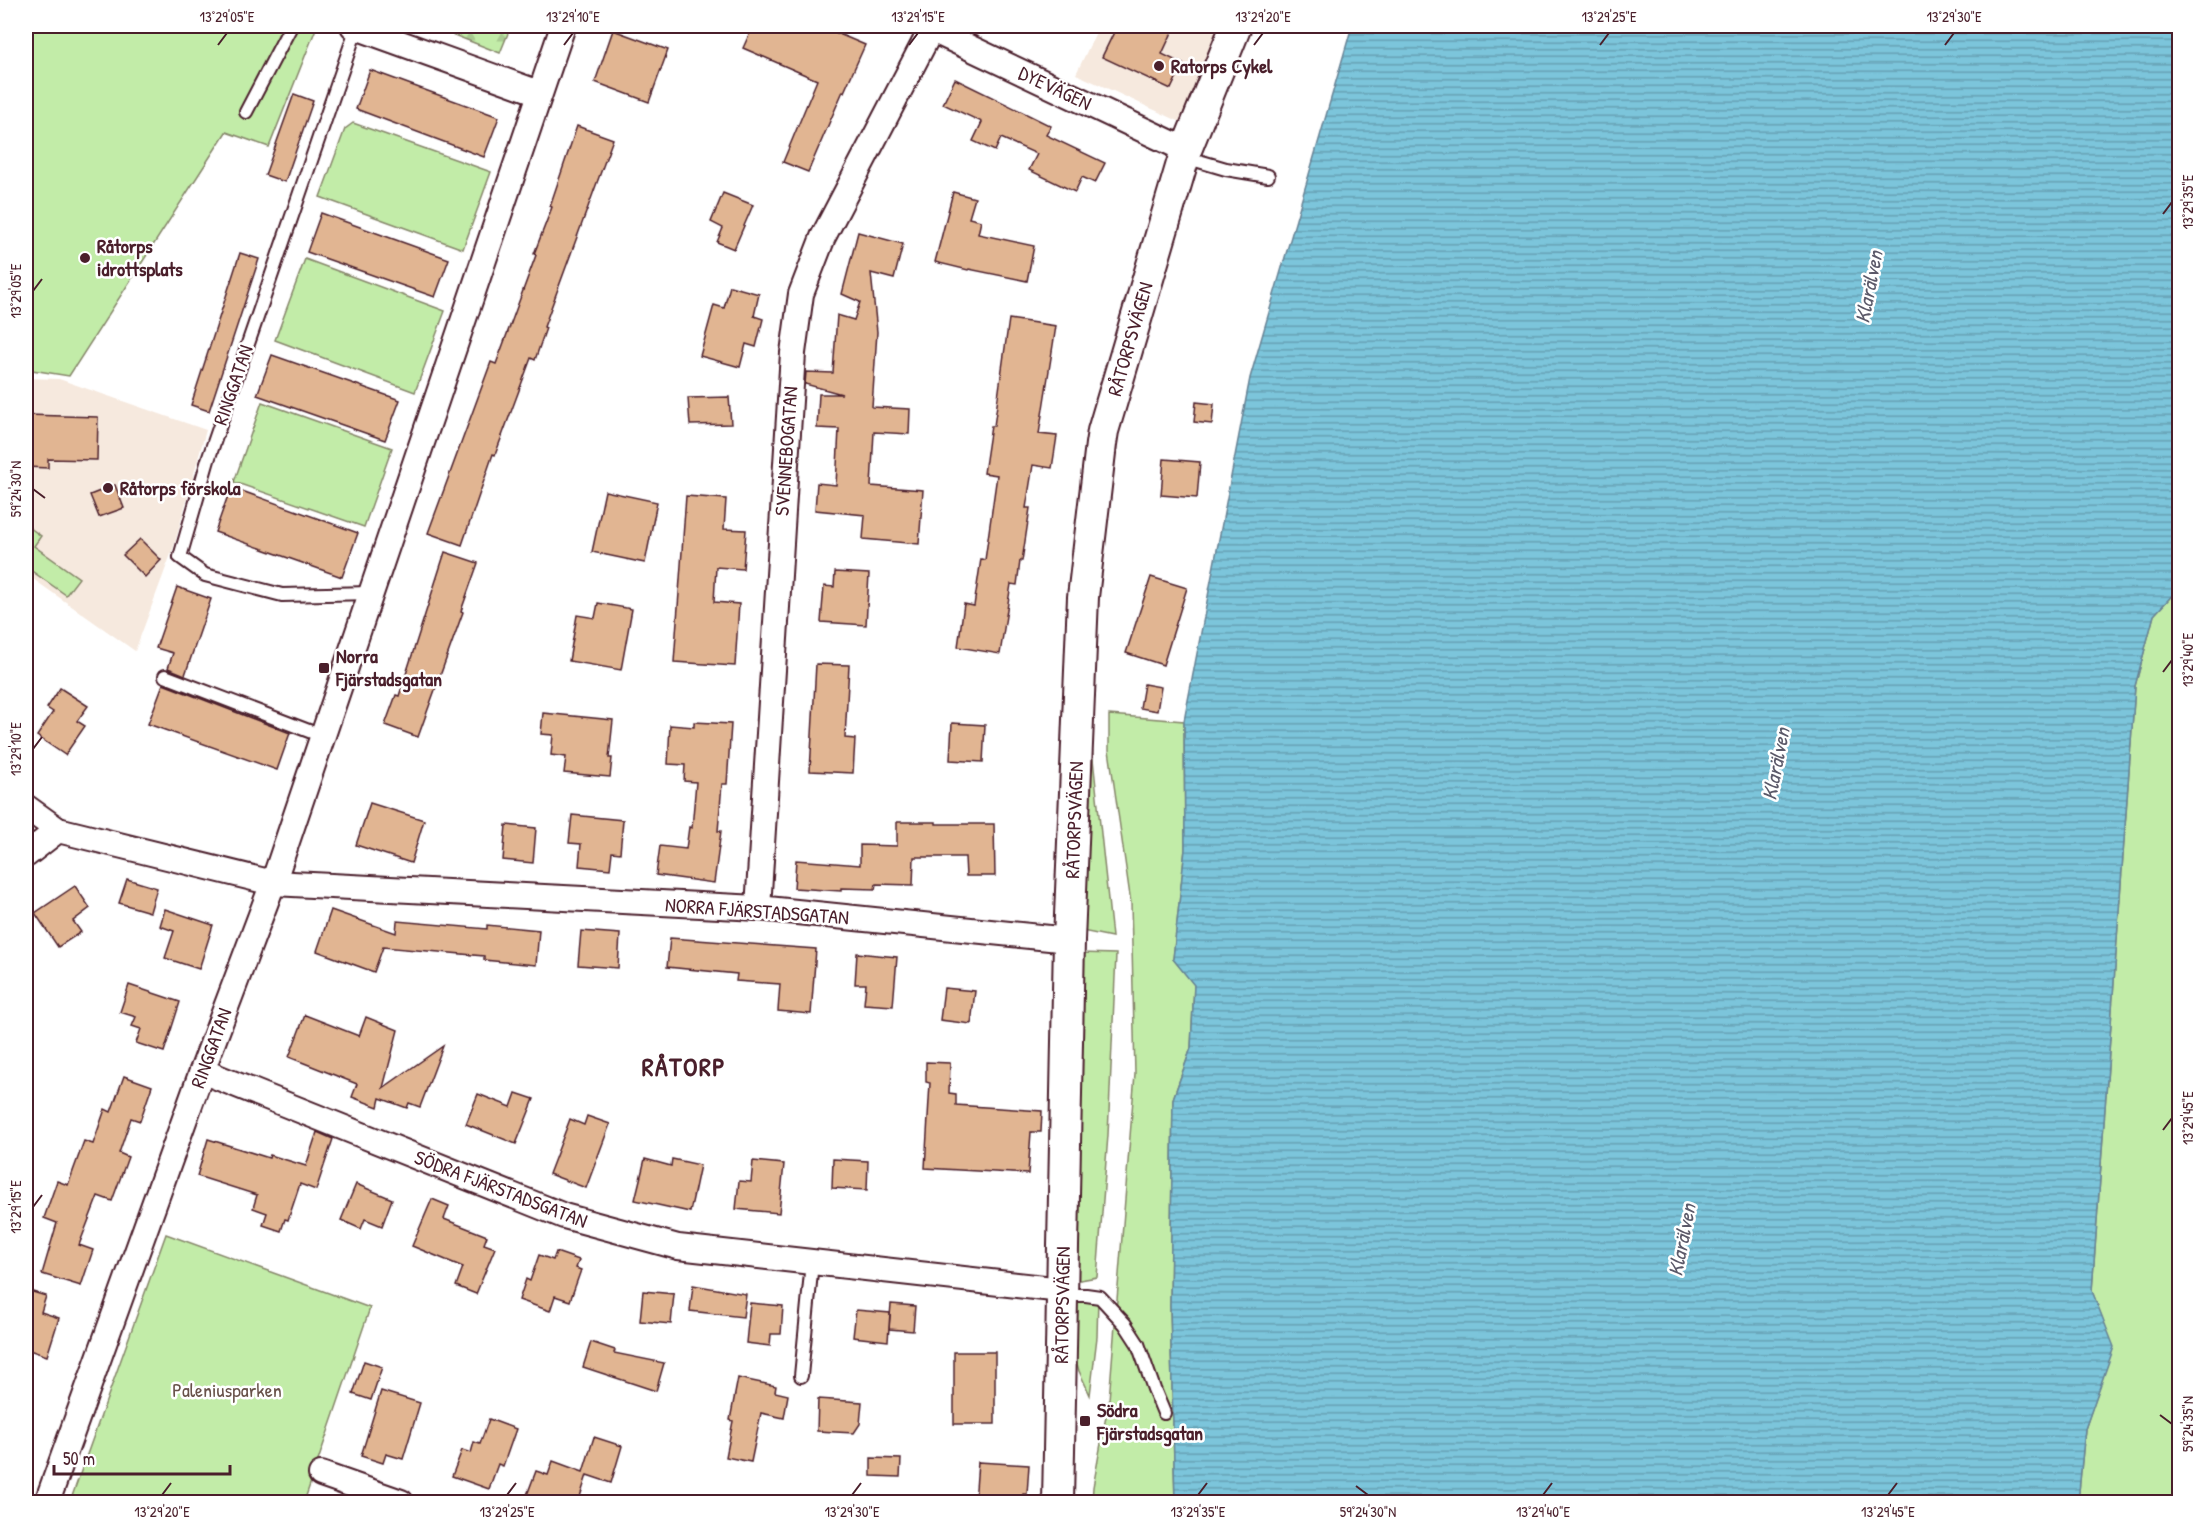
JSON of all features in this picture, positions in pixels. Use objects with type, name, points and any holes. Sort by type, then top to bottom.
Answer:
[{"type":"street","points":[[355,26],[539,93]]},
{"type":"street","name":"RINGGATAN","points":[[47,1503],[202,1071],[273,883],[563,26]]},
{"type":"street","name":"RÅTORPSVÄGEN","points":[[1058,1503],[1069,940],[1083,597],[1103,431],[1185,153],[1236,26]]},
{"type":"street","name":"DYEVÄGEN","points":[[929,27],[1185,153]]},
{"type":"street","name":"SVENNEBOGATAN","points":[[758,908],[793,353],[801,294],[823,237],[929,27]]},
{"type":"street","name":"NORRA FJÄRSTADSGATAN","points":[[26,807],[58,830],[273,883],[758,908],[1069,940]]},
{"type":"street","points":[[26,855],[58,830]]},
{"type":"street","name":"SÖDRA FJÄRSTADSGATAN","points":[[202,1071],[564,1216],[678,1247],[1062,1293]]},
{"type":"street","points":[[321,1474],[401,1503]]},
{"type":"lane","points":[[246,112],[291,26]]},
{"type":"lane","name":"RINGGATAN","points":[[355,26],[208,460],[180,557],[205,575],[282,595],[371,593]]},
{"type":"lane","points":[[1185,153],[1226,169],[1268,176]]},
{"type":"lane","points":[[165,676],[322,736]]},
{"type":"lane","points":[[801,1376],[812,1262]]},
{"type":"lane","points":[[1062,1293],[1094,1295],[1106,1303],[1138,1344],[1164,1413]]},
{"type":"shaded area","points":[[1099,26],[1223,26],[1185,124],[1076,74]]},
{"type":"shaded area","name":"Råtorps förskola","points":[[26,378],[59,379],[206,430],[174,546],[135,651],[26,574]]},
{"type":"green space","name":"Råtorps idrottsplats","points":[[26,26],[317,26],[269,147],[226,132],[69,376],[26,369]]},
{"type":"green space","points":[[431,26],[511,26],[500,53]]},
{"type":"green space","points":[[353,123],[491,172],[463,249],[320,197],[345,129]]},
{"type":"green space","points":[[305,259],[445,311],[415,392],[275,340]]},
{"type":"green space","points":[[262,402],[392,448],[364,527],[234,482]]},
{"type":"green space","points":[[26,525],[41,536],[34,546],[79,578],[66,595],[26,567]]},
{"type":"green space","points":[[2179,588],[2179,1485],[2172,1502],[2078,1502],[2085,1429],[2113,1347],[2092,1291],[2135,686],[2154,615]]},
{"type":"green space","points":[[1109,715],[1184,721],[1185,849],[1173,959],[1194,984],[1191,1048],[1173,1099],[1170,1306],[1175,1502],[1092,1502],[1109,1400],[1135,1074],[1131,903],[1109,750]]},
{"type":"green space","points":[[1091,740],[1112,937],[1082,931]]},
{"type":"green space","points":[[1080,953],[1116,954],[1108,1135],[1097,1277],[1074,1281]]},
{"type":"green space","name":"Paleniusparken","points":[[166,1234],[370,1308],[304,1502],[70,1502]]},
{"type":"green space","points":[[1098,1297],[1097,1337],[1090,1395],[1079,1371],[1072,1346],[1074,1300]]},
{"type":"water","name":"Klarälven","points":[[1352,26],[2179,26],[2180,411],[2172,466],[2179,496],[2179,588],[2154,615],[2135,686],[2092,1291],[2114,1347],[2085,1429],[2078,1502],[1175,1502],[1170,1306],[1173,1099],[1191,1048],[1194,985],[1173,959],[1185,849],[1184,721],[1250,378]]},
{"type":"building","points":[[753,26],[820,26],[865,45],[808,172],[783,162],[817,80],[743,48]]},
{"type":"building","points":[[1117,26],[1175,26],[1162,54],[1183,64],[1171,89],[1102,57]]},
{"type":"building","points":[[613,30],[668,50],[649,102],[595,82]]},
{"type":"building","points":[[370,70],[499,117],[484,157],[356,109]]},
{"type":"building","points":[[955,79],[1051,126],[1046,135],[1105,163],[1095,183],[1082,177],[1075,192],[1029,170],[1037,154],[1001,138],[995,151],[973,141],[982,122],[943,104]]},
{"type":"building","points":[[294,94],[313,101],[285,182],[265,175]]},
{"type":"building","points":[[577,126],[613,139],[544,327],[546,328],[535,360],[531,358],[495,455],[493,454],[462,545],[428,533],[491,362],[496,364],[536,255],[534,254],[552,207],[550,206]]},
{"type":"building","points":[[953,192],[975,198],[969,218],[981,221],[978,234],[1034,246],[1027,281],[935,262]]},
{"type":"building","points":[[723,193],[753,205],[734,249],[717,242],[723,228],[711,222]]},
{"type":"building","points":[[321,213],[449,259],[435,297],[307,252]]},
{"type":"building","points":[[858,232],[903,244],[894,279],[871,273],[877,332],[872,407],[910,409],[909,434],[874,432],[871,486],[923,490],[919,544],[863,539],[865,515],[815,510],[817,483],[836,485],[839,429],[817,428],[819,394],[842,394],[805,384],[806,372],[833,373],[837,315],[854,320],[860,302],[842,294]]},
{"type":"building","points":[[240,253],[259,259],[209,411],[191,405]]},
{"type":"building","points":[[730,286],[759,294],[754,316],[763,319],[756,347],[746,344],[740,367],[700,356],[714,305],[724,308]]},
{"type":"building","points":[[1009,319],[1056,326],[1039,434],[1057,436],[1052,468],[1033,465],[1026,508],[1030,508],[1022,561],[1020,561],[1017,585],[1011,584],[1000,654],[958,647],[964,604],[974,606],[981,559],[985,560],[997,475],[984,473],[991,426],[994,426]]},
{"type":"building","points":[[272,355],[400,400],[385,440],[257,395]]},
{"type":"building","points":[[729,397],[731,424],[690,425],[688,398]]},
{"type":"building","points":[[1196,402],[1214,404],[1212,424],[1194,422]]},
{"type":"building","points":[[26,415],[98,417],[97,460],[48,459],[48,468],[26,467]]},
{"type":"building","points":[[1164,459],[1200,462],[1197,498],[1161,495]]},
{"type":"building","points":[[115,485],[124,508],[99,517],[90,495]]},
{"type":"building","points":[[231,487],[358,533],[342,577],[215,532]]},
{"type":"building","points":[[605,491],[657,502],[645,563],[592,552]]},
{"type":"building","points":[[686,496],[726,499],[724,529],[746,530],[743,569],[716,567],[714,602],[739,604],[735,666],[674,662]]},
{"type":"building","points":[[140,539],[161,560],[145,577],[123,555]]},
{"type":"building","points":[[445,552],[478,563],[418,737],[385,725],[396,695],[399,696]]},
{"type":"building","points":[[835,572],[869,574],[866,625],[821,622],[824,586],[834,587]]},
{"type":"building","points":[[1151,577],[1187,588],[1163,665],[1126,653]]},
{"type":"building","points":[[177,587],[211,599],[185,675],[168,668],[173,653],[156,648]]},
{"type":"building","points":[[598,603],[632,609],[621,670],[569,661],[577,615],[595,618]]},
{"type":"building","points":[[816,664],[849,665],[845,738],[855,739],[853,773],[810,771]]},
{"type":"building","points":[[163,684],[290,733],[277,770],[148,724]]},
{"type":"building","points":[[1144,684],[1161,687],[1157,711],[1140,708]]},
{"type":"building","points":[[60,688],[88,706],[77,721],[85,726],[65,755],[37,736],[53,712],[47,708]]},
{"type":"building","points":[[543,713],[613,720],[609,758],[612,758],[610,777],[564,773],[566,757],[551,755],[553,735],[541,734]]},
{"type":"building","points":[[694,722],[731,724],[727,784],[722,784],[718,831],[721,831],[714,883],[656,875],[660,846],[686,849],[689,827],[692,828],[696,782],[684,781],[685,765],[668,764],[670,725],[694,727]]},
{"type":"building","points":[[952,723],[985,725],[983,762],[950,760]]},
{"type":"building","points":[[370,803],[424,820],[411,863],[356,845]]},
{"type":"building","points":[[572,815],[623,820],[620,853],[612,852],[610,869],[579,866],[581,844],[569,843]]},
{"type":"building","points":[[897,822],[994,824],[995,876],[966,876],[965,857],[914,857],[913,885],[876,884],[875,889],[841,888],[841,891],[794,888],[796,860],[860,865],[860,845],[897,846]]},
{"type":"building","points":[[506,825],[536,828],[533,863],[503,860]]},
{"type":"building","points":[[127,879],[157,888],[150,912],[119,903]]},
{"type":"building","points":[[75,886],[90,908],[73,921],[81,932],[58,947],[35,913]]},
{"type":"building","points":[[165,909],[213,925],[199,969],[165,958],[174,931],[160,926]]},
{"type":"building","points":[[331,910],[396,933],[397,921],[487,929],[487,925],[539,930],[536,965],[484,960],[484,956],[383,947],[374,972],[317,951]]},
{"type":"building","points":[[581,931],[620,934],[618,968],[578,965]]},
{"type":"building","points":[[670,938],[816,949],[811,1014],[778,1011],[780,984],[736,981],[737,974],[667,967]]},
{"type":"building","points":[[857,953],[897,957],[893,1006],[864,1004],[866,984],[855,984]]},
{"type":"building","points":[[129,985],[180,1002],[164,1052],[136,1043],[141,1029],[132,1026],[136,1017],[120,1012]]},
{"type":"building","points":[[944,988],[975,991],[971,1024],[940,1020]]},
{"type":"building","points":[[305,1015],[359,1036],[366,1017],[398,1030],[383,1088],[443,1046],[420,1107],[409,1103],[407,1108],[380,1098],[378,1107],[352,1097],[357,1084],[289,1057]]},
{"type":"building","points":[[926,1062],[950,1063],[949,1093],[956,1094],[956,1105],[1042,1111],[1041,1132],[1031,1132],[1028,1174],[925,1168],[930,1083],[926,1082]]},
{"type":"building","points":[[124,1076],[152,1086],[140,1121],[131,1118],[119,1153],[128,1157],[112,1201],[98,1196],[79,1245],[93,1250],[81,1286],[42,1274],[57,1223],[44,1218],[57,1181],[68,1185],[84,1141],[93,1144],[105,1109],[111,1112]]},
{"type":"building","points":[[516,1093],[534,1099],[516,1144],[466,1124],[478,1094],[511,1107]]},
{"type":"building","points":[[587,1116],[610,1124],[586,1188],[549,1174],[570,1119],[584,1125]]},
{"type":"building","points":[[317,1132],[333,1139],[316,1190],[300,1184],[288,1220],[285,1219],[281,1231],[263,1225],[267,1213],[253,1208],[257,1195],[197,1176],[208,1139],[269,1158],[270,1155],[306,1166]]},
{"type":"building","points":[[645,1159],[671,1166],[672,1159],[700,1165],[690,1212],[635,1200]]},
{"type":"building","points":[[833,1159],[868,1161],[867,1190],[832,1188]]},
{"type":"building","points":[[753,1161],[784,1164],[779,1213],[736,1209],[739,1181],[751,1182]]},
{"type":"building","points":[[356,1184],[392,1199],[382,1226],[365,1219],[361,1229],[341,1220]]},
{"type":"building","points":[[432,1199],[449,1206],[444,1219],[487,1236],[484,1244],[495,1248],[476,1294],[456,1286],[463,1267],[412,1246]]},
{"type":"building","points":[[556,1252],[579,1260],[576,1268],[581,1270],[570,1301],[555,1296],[550,1311],[519,1300],[526,1279],[530,1281],[539,1255],[553,1260]]},
{"type":"building","points":[[693,1285],[746,1294],[743,1317],[690,1311]]},
{"type":"building","points":[[26,1290],[46,1296],[41,1312],[59,1318],[47,1356],[26,1349]]},
{"type":"building","points":[[643,1291],[674,1294],[671,1324],[640,1321]]},
{"type":"building","points":[[750,1303],[783,1306],[781,1334],[771,1334],[770,1346],[746,1343]]},
{"type":"building","points":[[891,1304],[915,1306],[913,1331],[889,1329]]},
{"type":"building","points":[[856,1310],[890,1313],[888,1341],[853,1337]]},
{"type":"building","points":[[591,1342],[615,1350],[614,1353],[664,1363],[656,1391],[583,1367]]},
{"type":"building","points":[[954,1352],[995,1352],[995,1424],[954,1424]]},
{"type":"building","points":[[364,1361],[382,1367],[371,1400],[353,1394]]},
{"type":"building","points":[[738,1378],[776,1386],[775,1392],[788,1395],[784,1418],[761,1413],[751,1462],[726,1457]]},
{"type":"building","points":[[381,1391],[420,1403],[403,1459],[386,1454],[383,1463],[361,1456]]},
{"type":"building","points":[[818,1399],[862,1402],[860,1424],[854,1433],[817,1431]]},
{"type":"building","points":[[489,1419],[516,1429],[503,1466],[498,1464],[489,1489],[452,1476],[462,1450],[471,1453],[474,1442],[480,1444]]},
{"type":"building","points":[[594,1437],[622,1446],[611,1483],[587,1475],[578,1503],[524,1503],[536,1471],[548,1475],[553,1461],[583,1472]]},
{"type":"building","points":[[871,1458],[901,1459],[900,1477],[871,1476]]},
{"type":"building","points":[[978,1462],[1029,1465],[1027,1494],[1023,1494],[1022,1503],[975,1503]]},
{"type":"place","name":"Ratorps Cykel","points":[[1159,66]]},
{"type":"place","name":"Råtorps idrottsplats","points":[[85,258]]},
{"type":"place","name":"Råtorps förskola","points":[[108,488]]},
{"type":"place","name":"Norra Fjärstadsgatan","points":[[324,668]]},
{"type":"place","name":"Södra Fjärstadsgatan","points":[[1085,1421]]},
{"type":"district","name":"RÅTORP","points":[[684,1067]]}]
